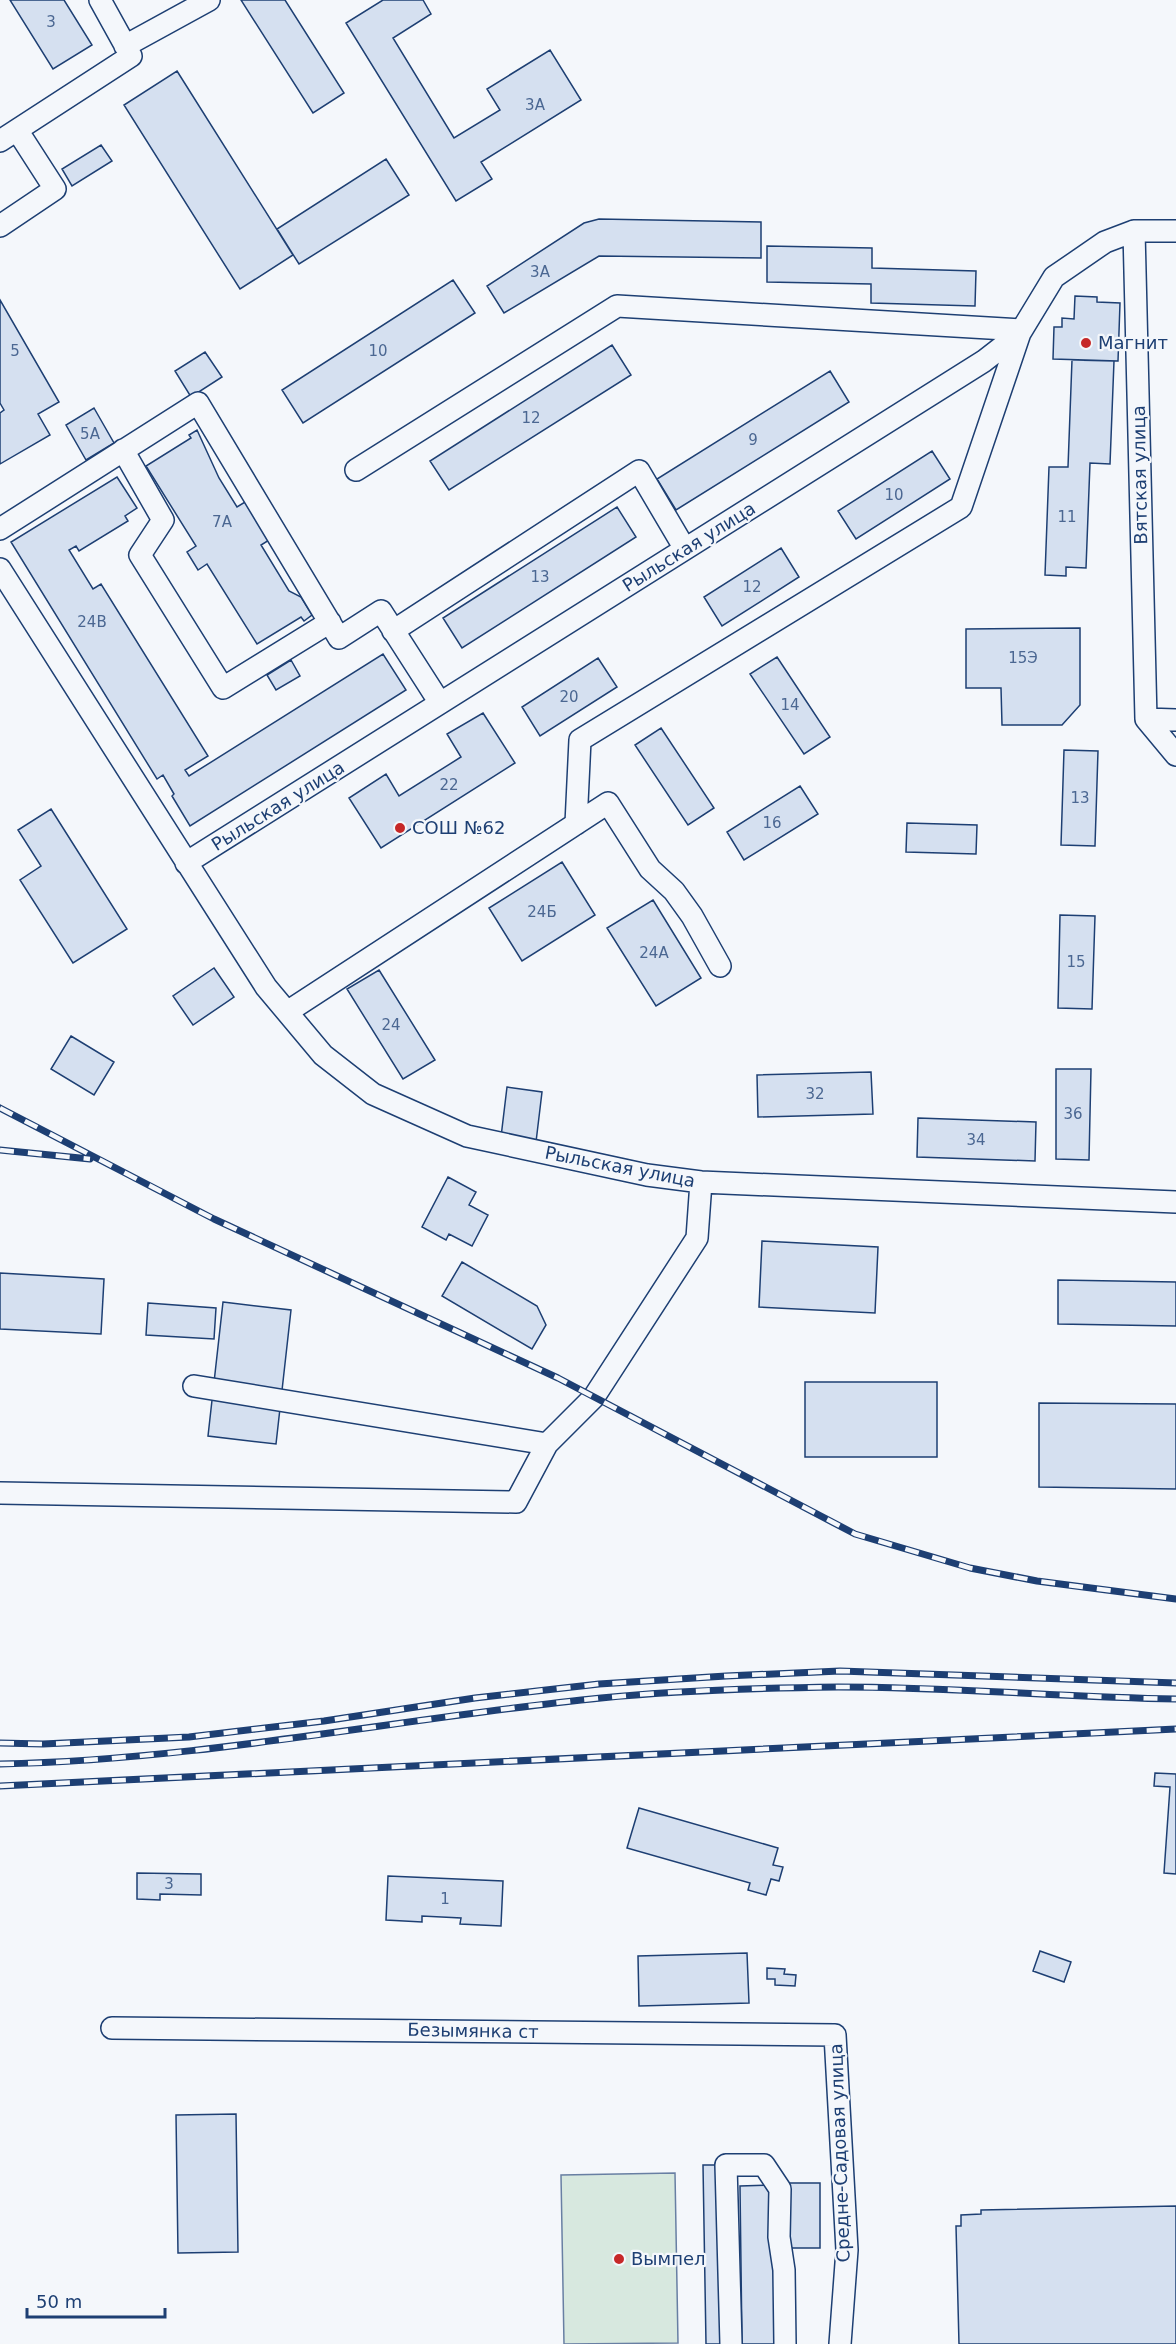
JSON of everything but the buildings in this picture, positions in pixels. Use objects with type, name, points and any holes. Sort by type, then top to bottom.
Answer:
[{"type":"street","points":[[0,226],[55,189],[9,135],[131,56],[100,0]]},
{"type":"street","points":[[125,46],[209,0]]},
{"type":"street","name":"Рыльская улица","points":[[186,863],[984,361],[1021,330],[1054,277],[1105,242],[1134,231],[1176,231]]},
{"type":"street","name":"Вятская улица","points":[[1134,231],[1146,719]]},
{"type":"street","points":[[356,470],[617,306],[1021,330],[961,507],[580,740],[576,824]]},
{"type":"street","points":[[0,529],[198,403],[339,638],[381,611],[440,704]]},
{"type":"street","points":[[123,450],[163,520],[140,555],[223,688],[330,622]]},
{"type":"street","points":[[393,631],[639,471],[685,549]]},
{"type":"street","name":"Рыльская улица","points":[[0,569],[266,987],[323,1055],[373,1094],[466,1136],[647,1175],[701,1182],[1176,1202]]},
{"type":"street","points":[[1146,719],[1176,720]]},
{"type":"street","points":[[1146,719],[1176,755]]},
{"type":"street","points":[[287,1012],[608,803],[650,869],[674,891],[692,916],[720,966]]},
{"type":"street","points":[[0,1493],[516,1502],[547,1444],[594,1397],[697,1238],[701,1182]]},
{"type":"street","points":[[194,1386],[547,1444]]},
{"type":"street","name":"Безымянка ст","points":[[112,2028],[835,2035]]},
{"type":"street","name":"Средне-Садовая улица","points":[[835,2035],[847,2250],[840,2344]]},
{"type":"street","points":[[731,2344],[726,2165],[764,2165],[780,2189],[779,2237],[784,2270],[786,2344]]},
{"type":"shaded area","name":"Вымпел","points":[[675,2173],[678,2343],[564,2344],[561,2175]]},
{"type":"railway","points":[[0,1108],[214,1219],[558,1378],[855,1534],[970,1568],[1037,1581],[1176,1599]]},
{"type":"railway","points":[[0,1150],[90,1159]]},
{"type":"railway","points":[[0,1743],[43,1744],[189,1737],[324,1721],[475,1698],[599,1684],[726,1676],[840,1671],[1176,1683]]},
{"type":"railway","points":[[0,1764],[151,1755],[526,1706],[690,1691],[880,1687],[1176,1699]]},
{"type":"railway","points":[[0,1786],[1176,1729]]},
{"type":"place","name":"Магнит","points":[[1086,343]]},
{"type":"place","name":"СОШ №62","points":[[400,828]]},
{"type":"place","name":"Вымпел","points":[[619,2259]]}]
